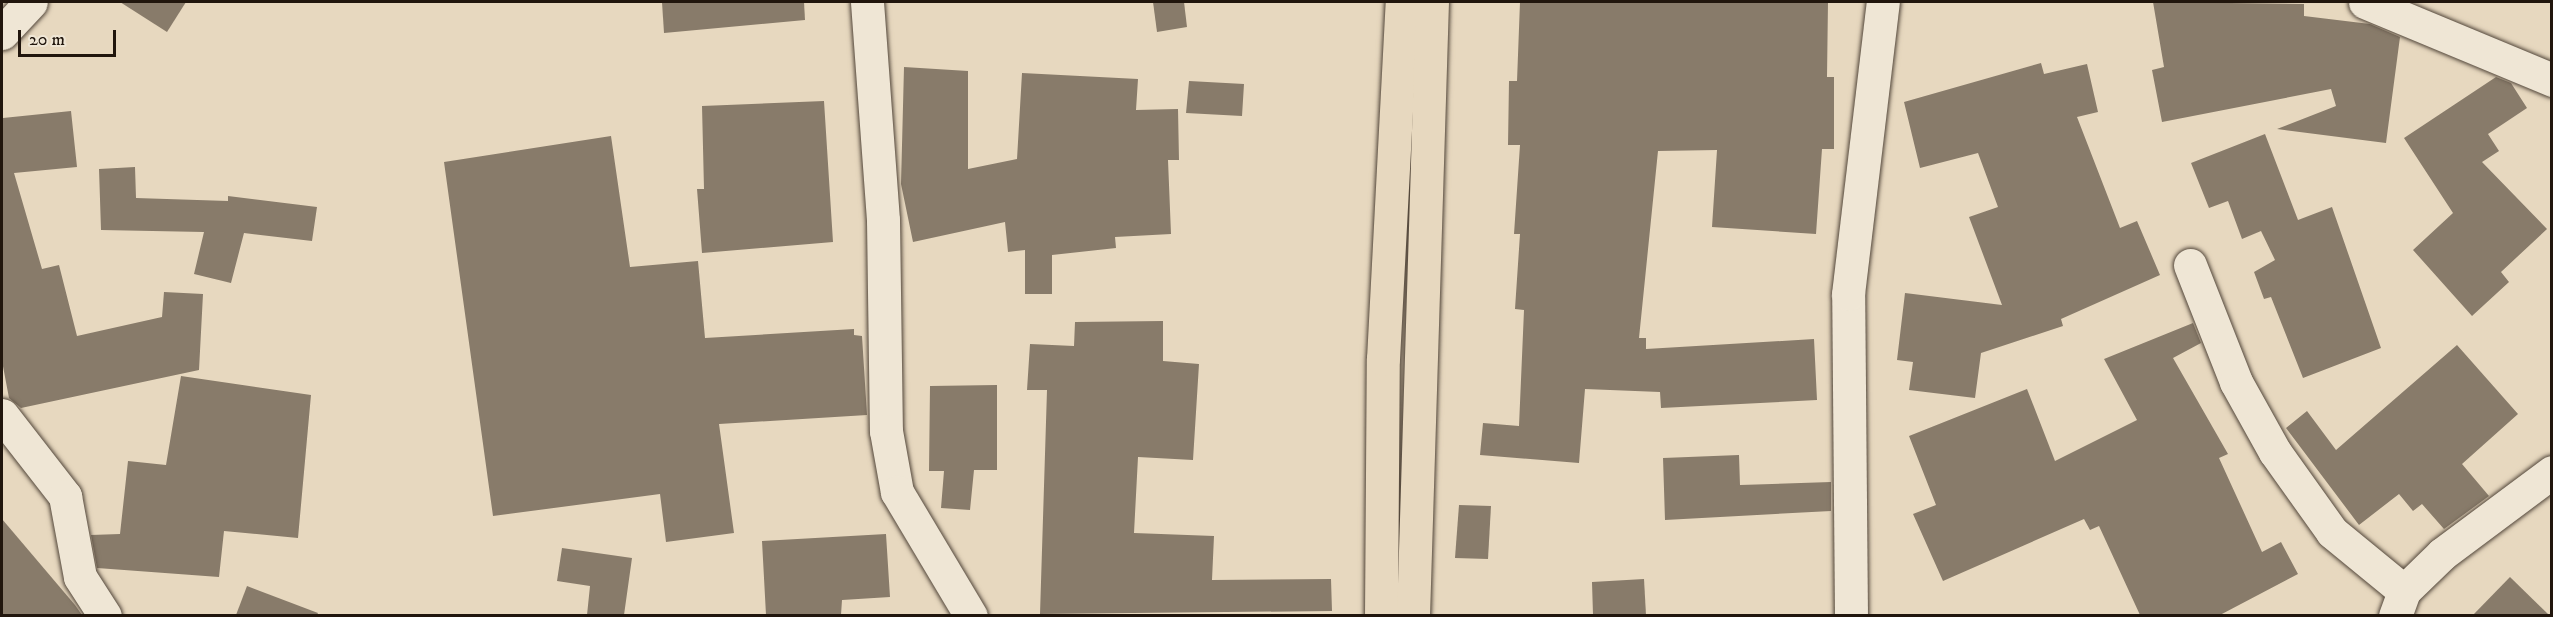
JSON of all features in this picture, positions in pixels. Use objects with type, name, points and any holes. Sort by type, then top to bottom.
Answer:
[{"type":"main road","points":[[1381,615],[1383,359],[1402,2]]},
{"type":"main road","points":[[1413,615],[1432,2]]},
{"type":"street","points":[[2,33],[31,2]]},
{"type":"street","points":[[867,2],[884,220],[886,431],[897,492],[971,615]]},
{"type":"street","points":[[1851,615],[1848,294],[1883,2]]},
{"type":"street","points":[[2365,2],[2546,69]]},
{"type":"street","points":[[2190,265],[2236,382],[2275,452],[2332,532],[2399,603],[2442,554],[2552,472]]},
{"type":"street","points":[[2,414],[64,496],[80,577],[105,615]]},
{"type":"building","points":[[120,2],[186,2],[167,32]]},
{"type":"building","points":[[662,2],[804,2],[805,20],[664,33]]},
{"type":"building","points":[[1153,2],[1184,2],[1187,27],[1157,32]]},
{"type":"building","points":[[1520,2],[1828,2],[1827,77],[1834,77],[1834,149],[1822,149],[1816,234],[1712,227],[1717,150],[1658,151],[1639,338],[1646,338],[1646,349],[1814,339],[1817,400],[1661,408],[1660,392],[1585,389],[1579,463],[1480,455],[1483,423],[1519,426],[1524,310],[1515,309],[1520,234],[1514,234],[1520,145],[1508,145],[1509,81],[1517,81]]},
{"type":"building","points":[[2153,2],[2304,4],[2304,16],[2370,24],[2400,37],[2386,143],[2277,129],[2336,106],[2331,89],[2162,122],[2152,70],[2164,67]]},
{"type":"building","points":[[2041,63],[2044,74],[2087,64],[2098,112],[2077,117],[2120,228],[2137,221],[2160,275],[2061,319],[2063,326],[1981,353],[1975,398],[1909,390],[1913,362],[1897,360],[1905,293],[2002,305],[1969,217],[1998,207],[1978,153],[1920,168],[1904,102]]},
{"type":"building","points":[[904,67],[968,71],[968,169],[1017,159],[1022,73],[1138,79],[1136,110],[1178,109],[1179,160],[1168,160],[1171,234],[1115,237],[1116,248],[1052,255],[1052,294],[1025,294],[1025,250],[1008,252],[1005,222],[913,242],[901,184]]},
{"type":"building","points":[[2496,77],[2511,83],[2527,108],[2488,134],[2499,151],[2482,162],[2547,229],[2501,272],[2509,282],[2472,316],[2413,250],[2453,213],[2404,138]]},
{"type":"building","points":[[1189,81],[1244,84],[1242,116],[1186,113]]},
{"type":"building","points":[[824,101],[833,242],[702,253],[697,189],[704,189],[702,106]]},
{"type":"building","points":[[71,111],[77,167],[14,173],[42,269],[59,265],[77,336],[162,317],[164,292],[203,294],[199,370],[21,408],[9,398],[2,361],[3,118]]},
{"type":"building","points":[[2265,134],[2298,220],[2332,207],[2381,348],[2303,378],[2271,297],[2264,299],[2254,272],[2275,260],[2261,231],[2242,239],[2228,201],[2209,208],[2191,163]]},
{"type":"building","points":[[611,136],[630,267],[698,261],[705,338],[854,329],[854,335],[862,336],[867,415],[719,424],[734,533],[666,542],[660,494],[493,516],[444,162]]},
{"type":"building","points":[[135,167],[136,198],[228,201],[228,196],[317,207],[312,241],[244,233],[231,283],[194,274],[204,232],[101,230],[99,169]]},
{"type":"building","points":[[1163,321],[1163,361],[1199,364],[1193,460],[1138,457],[1134,533],[1214,536],[1212,580],[1331,579],[1332,611],[1040,614],[1047,390],[1027,390],[1030,344],[1074,346],[1075,322]]},
{"type":"building","points":[[2193,323],[2201,343],[2173,358],[2228,454],[2219,458],[2262,552],[2281,542],[2298,574],[2220,615],[2140,615],[2099,526],[2090,530],[2084,519],[1943,581],[1913,514],[1936,505],[1909,436],[2027,389],[2055,461],[2137,420],[2104,359]]},
{"type":"building","points":[[2457,345],[2518,414],[2462,464],[2489,496],[2444,529],[2422,504],[2413,511],[2399,494],[2359,525],[2286,428],[2307,411],[2336,450]]},
{"type":"building","points":[[181,376],[311,395],[298,538],[224,531],[219,577],[97,568],[91,535],[120,534],[128,461],[166,465]]},
{"type":"building","points":[[997,385],[997,470],[974,470],[970,510],[941,508],[944,471],[929,471],[930,386]]},
{"type":"building","points":[[1739,455],[1740,485],[1831,482],[1831,511],[1665,520],[1663,458]]},
{"type":"building","points":[[1459,505],[1491,506],[1488,559],[1455,558]]},
{"type":"building","points":[[2,519],[75,605],[82,615],[2,615]]},
{"type":"building","points":[[886,534],[890,597],[842,600],[841,615],[766,615],[762,541]]},
{"type":"building","points":[[562,548],[632,558],[624,615],[587,615],[590,586],[557,581]]},
{"type":"building","points":[[2510,577],[2549,615],[2473,615]]},
{"type":"building","points":[[1644,579],[1646,615],[1593,615],[1592,582]]},
{"type":"building","points":[[247,586],[318,613],[317,615],[236,615]]}]
